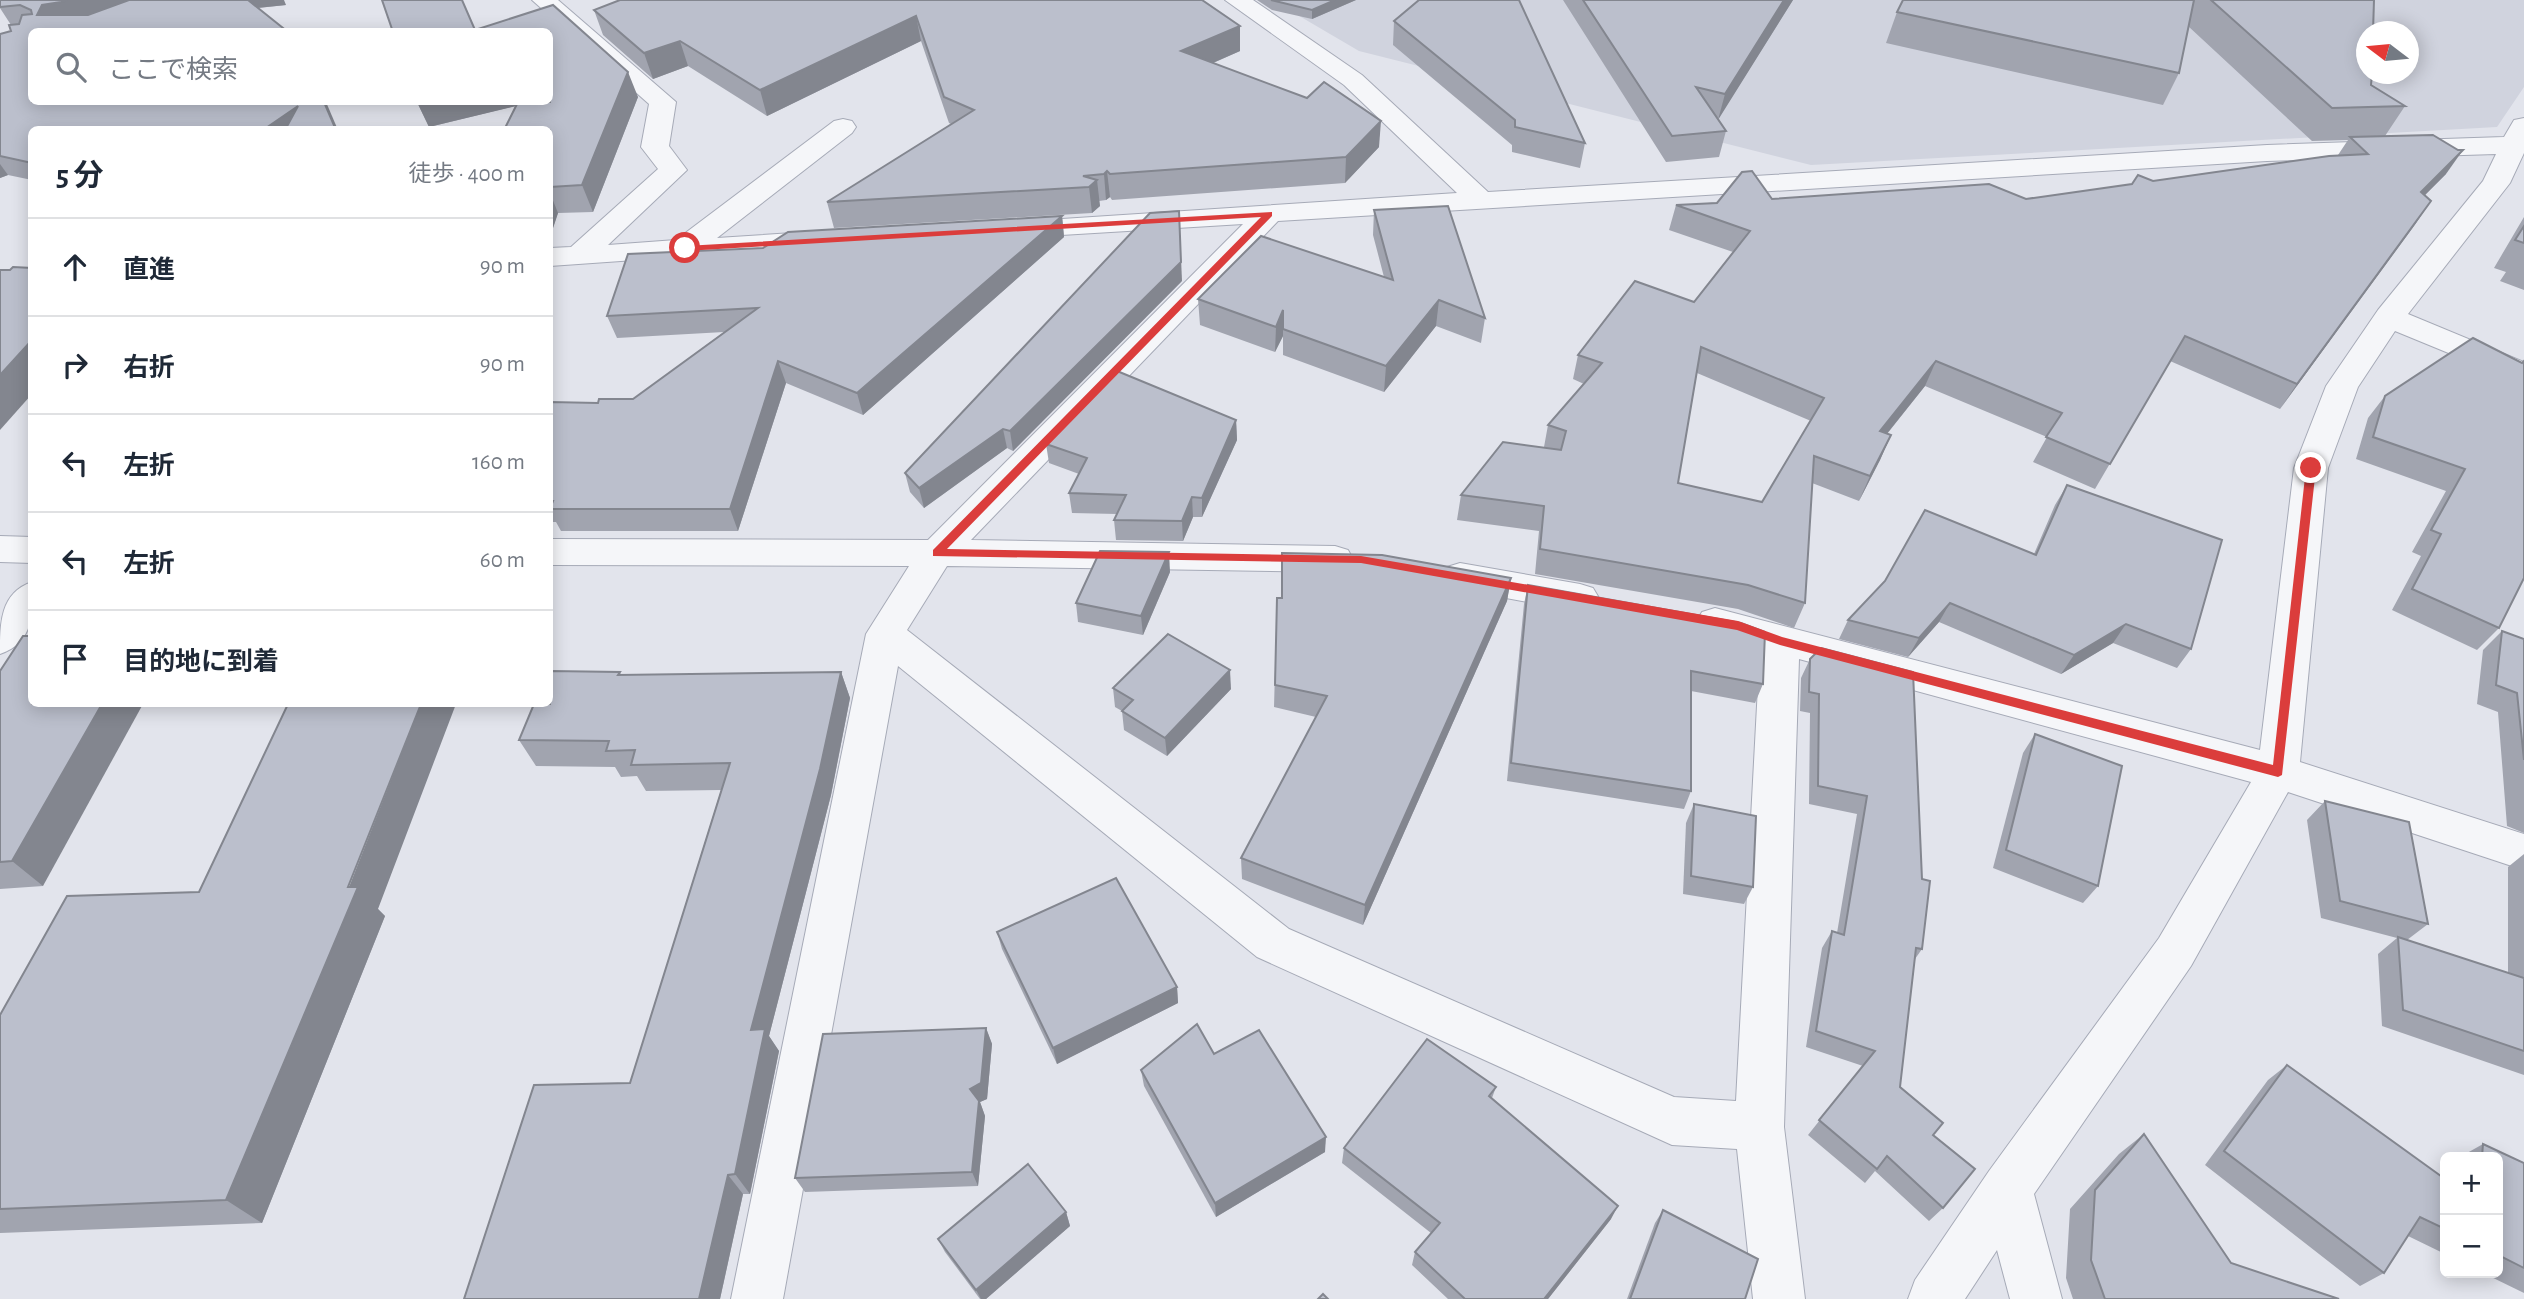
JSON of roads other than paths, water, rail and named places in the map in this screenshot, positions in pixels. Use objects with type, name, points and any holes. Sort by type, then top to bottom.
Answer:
[{"type":"street","points":[[544,0],[663,102],[655,147],[673,170],[579,255]]},
{"type":"street","points":[[1237,0],[1353,80],[1479,199]]},
{"type":"street","points":[[685,248],[843,127]]},
{"type":"street","points":[[981,231],[2520,138]]},
{"type":"street","points":[[1934,1299],[2007,1189],[2175,952],[2278,772],[2311,468],[2342,386],[2389,317],[2496,183],[2520,138]]},
{"type":"street","points":[[757,1299],[885,634],[937,553],[1269,214]]},
{"type":"street","points":[[553,257],[844,239]]},
{"type":"street","points":[[2389,317],[2524,374]]},
{"type":"street","points":[[0,549],[28,550]]},
{"type":"street","points":[[553,552],[937,553],[1361,559],[1374,562]]},
{"type":"street","points":[[1428,571],[1616,604]]},
{"type":"street","points":[[0,639],[28,601]]},
{"type":"street","points":[[1684,616],[1738,626],[1780,640],[2278,772],[2524,852]]},
{"type":"street","points":[[885,634],[1273,943],[1672,1121],[1759,1127]]},
{"type":"street","points":[[1779,1299],[1759,1127],[1780,640]]},
{"type":"street","points":[[2007,1189],[2036,1299]]}]
